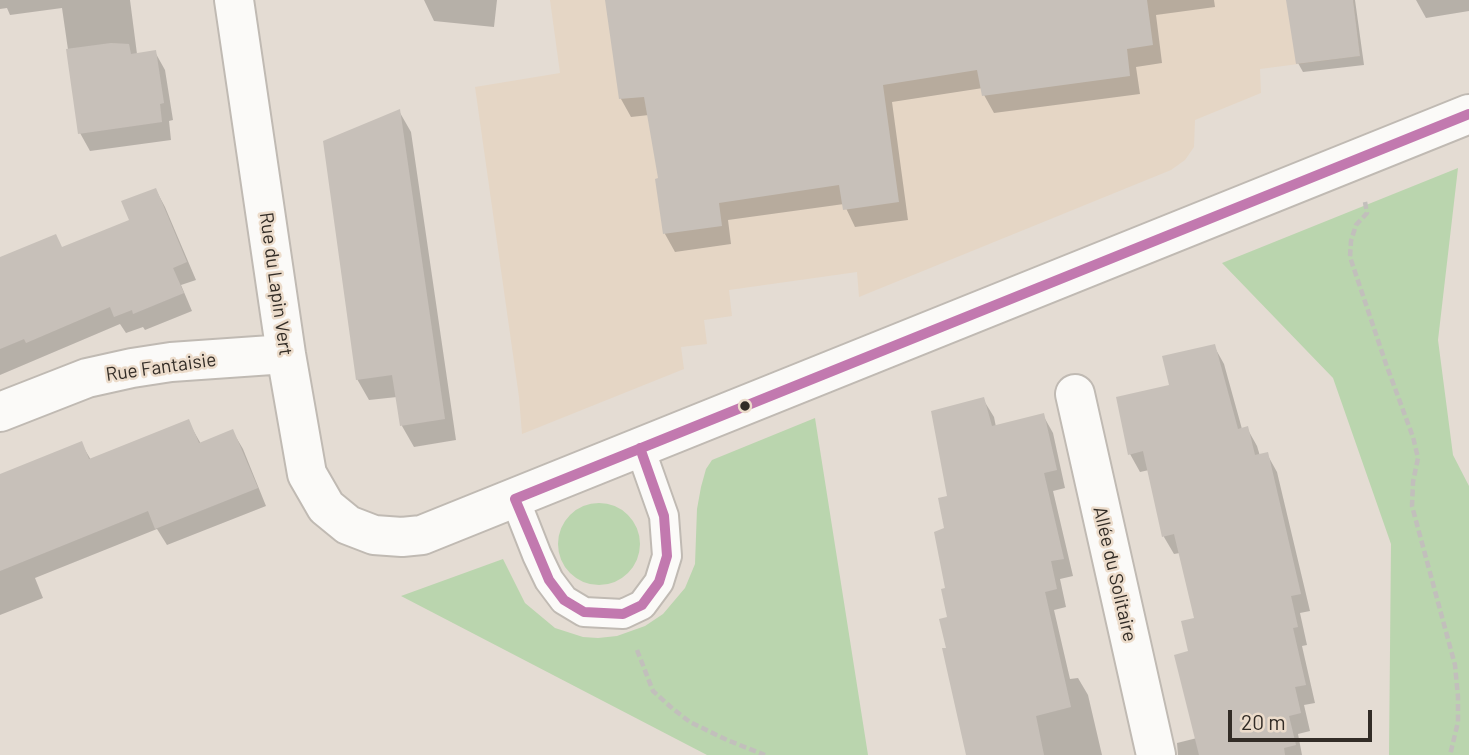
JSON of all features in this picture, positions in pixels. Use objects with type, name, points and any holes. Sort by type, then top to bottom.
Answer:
[{"type":"street","name":"Rue du Lapin Vert","points":[[234,0],[286,354],[307,474],[326,507],[348,525],[374,535],[422,535],[515,499]]},
{"type":"street","points":[[515,499],[1469,114]]},
{"type":"street","name":"Rue Fantaisie","points":[[0,412],[87,378],[132,368],[171,362],[286,354]]},
{"type":"street","name":"Allée du Solitaire","points":[[1075,394],[1156,755]]},
{"type":"lane","points":[[515,499],[549,580],[564,600],[584,612],[623,614],[642,605],[659,582],[667,556],[664,516],[640,448]]},
{"type":"path","points":[[1352,162],[1367,213],[1356,225],[1350,257],[1413,438],[1418,458],[1412,506],[1455,665],[1458,722],[1450,755]]},
{"type":"path","points":[[623,614],[653,691],[690,722],[765,755]]},
{"type":"shaded area","points":[[550,0],[1353,0],[1360,56],[1260,69],[1261,93],[1195,120],[1194,147],[1185,160],[1171,170],[859,297],[857,272],[729,290],[732,316],[704,320],[707,344],[681,347],[684,369],[522,434],[475,87],[560,73]]},
{"type":"green space","points":[[1458,168],[1438,340],[1453,455],[1469,486],[1469,755],[1389,755],[1391,544],[1333,378],[1222,263]]},
{"type":"green space","points":[[815,418],[868,755],[707,755],[401,596],[503,559],[525,603],[555,628],[583,637],[598,638],[617,636],[645,626],[663,614],[685,588],[695,564],[697,509],[706,469],[712,460]]},
{"type":"green space","points":[[599,503],[615,506],[628,515],[637,528],[640,544],[637,560],[628,573],[615,582],[599,585],[583,582],[570,573],[561,560],[558,544],[561,528],[570,515],[583,506]]},
{"type":"building","points":[[605,0],[1147,0],[1153,45],[1127,49],[1130,76],[982,96],[977,70],[883,85],[899,202],[843,210],[839,185],[719,203],[722,226],[663,234],[655,179],[658,178],[644,97],[619,99]]},
{"type":"building","points":[[1286,0],[1353,0],[1360,56],[1296,64]]},
{"type":"building","points":[[111,43],[129,44],[131,54],[156,50],[164,103],[160,104],[162,122],[78,134],[66,49]]},
{"type":"building","points":[[400,109],[445,419],[400,426],[392,375],[356,380],[323,141]]},
{"type":"building","points":[[156,188],[187,262],[173,268],[184,293],[133,314],[132,310],[114,317],[110,307],[26,343],[24,339],[0,349],[0,257],[56,234],[62,247],[129,220],[121,201]]},
{"type":"building","points":[[1215,344],[1238,429],[1248,426],[1255,455],[1268,452],[1301,594],[1291,596],[1298,627],[1293,628],[1306,685],[1295,687],[1301,713],[1289,716],[1296,745],[1284,748],[1285,755],[1199,755],[1174,655],[1188,651],[1181,621],[1194,618],[1174,534],[1162,537],[1143,451],[1128,455],[1116,397],[1169,385],[1162,356]]},
{"type":"building","points":[[984,397],[992,426],[1044,413],[1057,470],[1044,473],[1064,559],[1051,561],[1057,589],[1045,592],[1071,707],[1036,716],[1044,755],[966,755],[942,648],[946,648],[939,619],[947,617],[941,589],[945,588],[934,532],[944,528],[938,498],[947,496],[931,411]]},
{"type":"building","points":[[189,419],[199,443],[233,429],[258,488],[155,529],[148,511],[0,571],[0,474],[82,441],[89,459]]},
{"type":"transit line","points":[[515,499],[1469,114]]},
{"type":"transit line","points":[[515,499],[549,580],[564,600],[584,612],[623,614],[642,605],[659,582],[667,556],[664,516],[640,448]]}]
